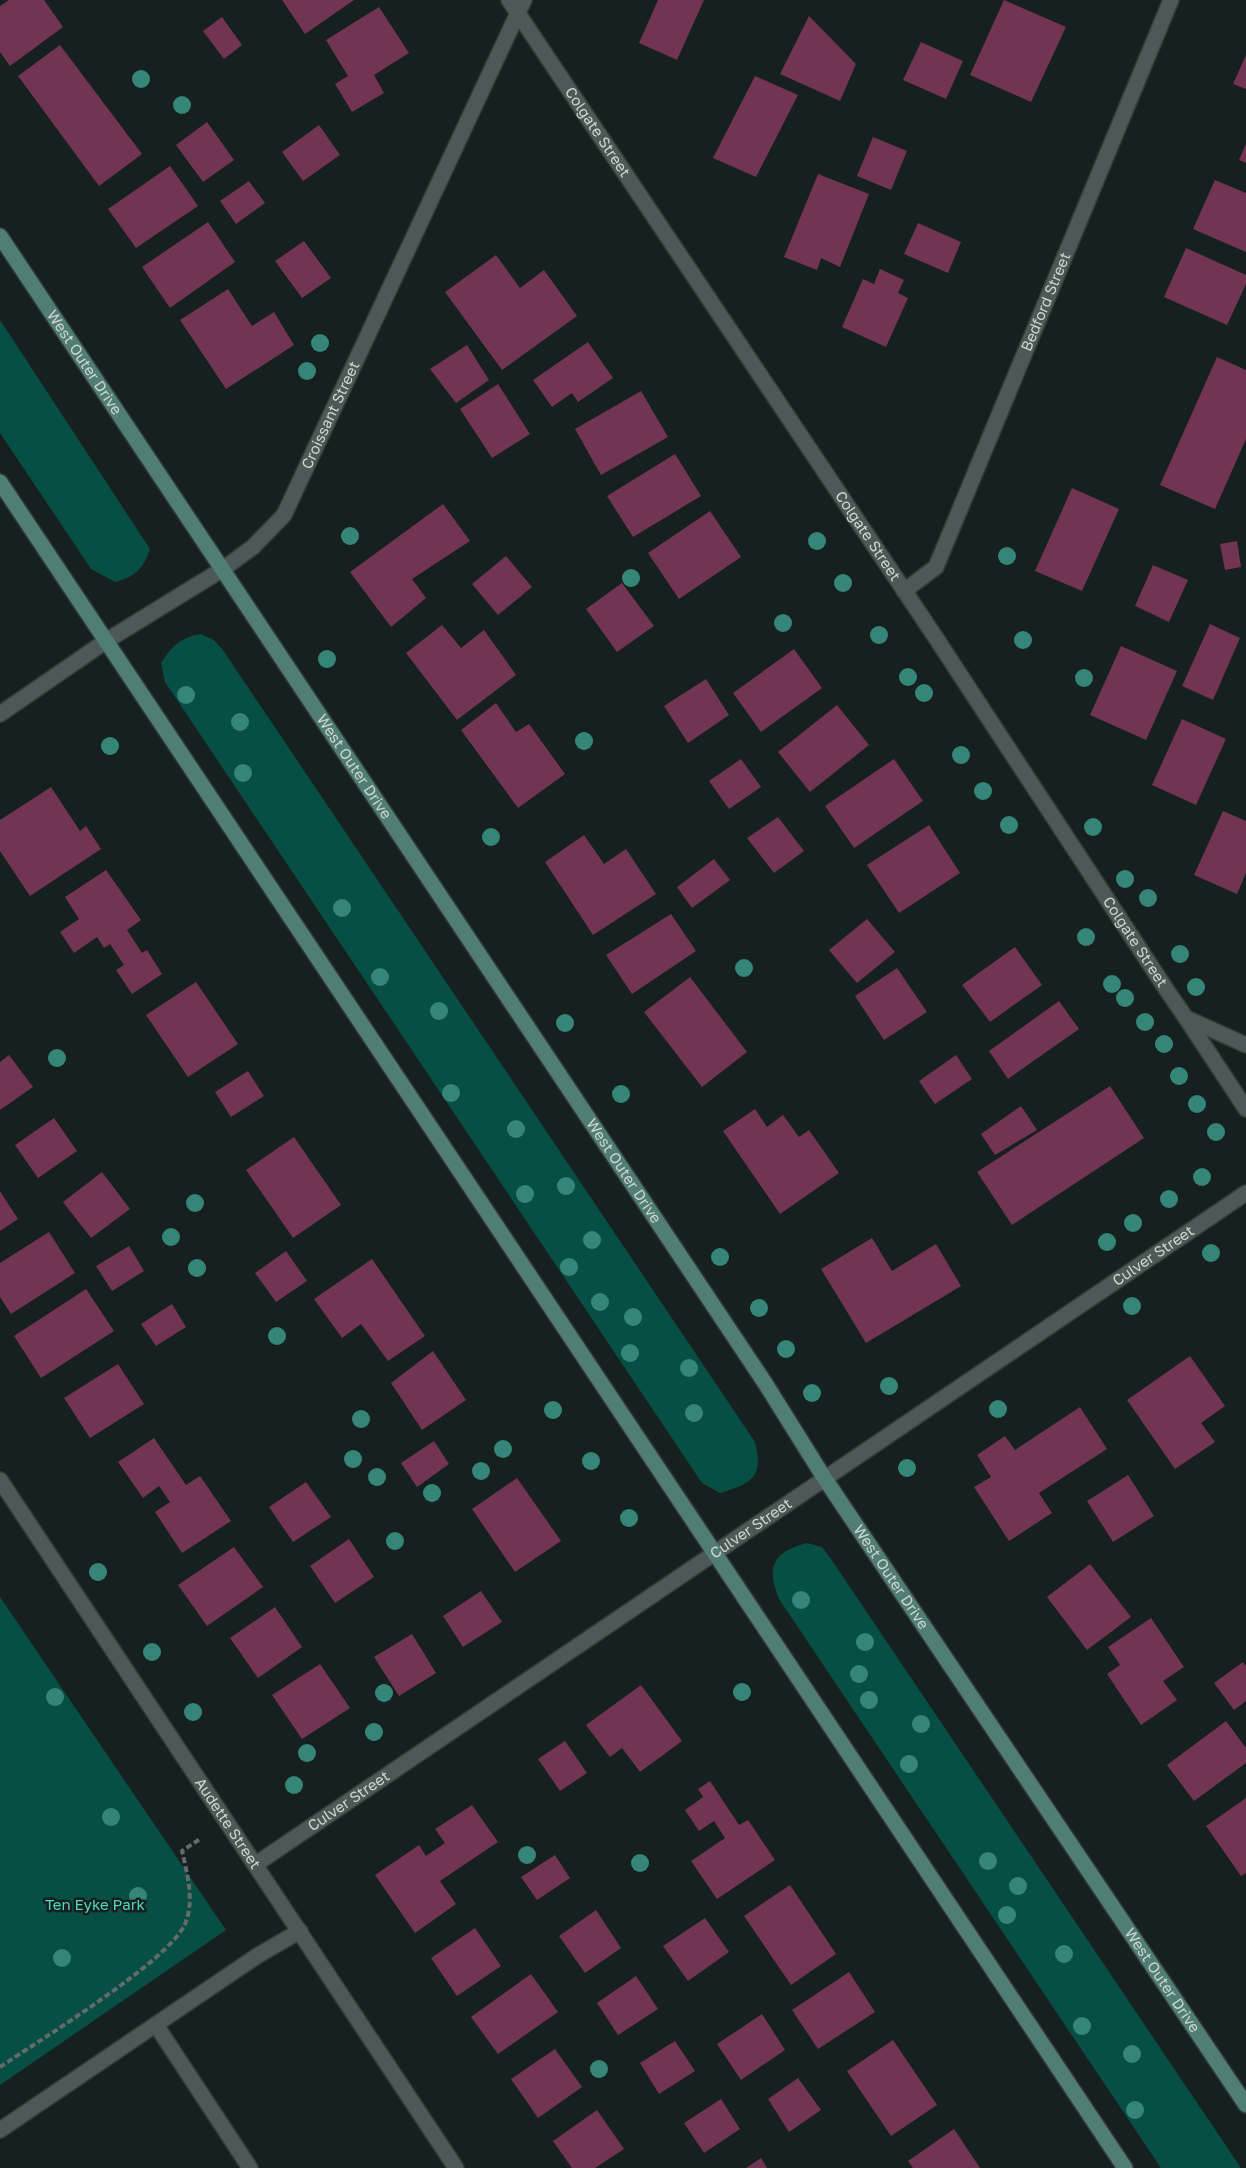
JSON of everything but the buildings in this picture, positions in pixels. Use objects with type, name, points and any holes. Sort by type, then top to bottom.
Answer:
[{"type":"main road","name":"West Outer Drive","points":[[0,236],[825,1479],[1246,2105]]},
{"type":"main road","points":[[0,482],[1125,2168]]},
{"type":"street","name":"Bedford Street","points":[[904,591],[936,567],[1172,0]]},
{"type":"street","name":"Colgate Street","points":[[517,4],[1246,1109]]},
{"type":"street","name":"Croissant Street","points":[[0,714],[106,641],[223,569],[253,547],[284,515],[517,4]]},
{"type":"street","points":[[1186,1018],[1246,1045]]},
{"type":"street","name":"Culver Street","points":[[256,1864],[1246,1194]]},
{"type":"street","name":"Audette Street","points":[[0,1480],[456,2168]]},
{"type":"street","points":[[0,2130],[257,1956],[300,1931]]},
{"type":"street","points":[[156,2025],[250,2168]]},
{"type":"path","points":[[0,2067],[159,1957],[186,1923],[190,1887],[182,1851],[200,1839]]},
{"type":"green space","points":[[0,320],[150,549],[145,562],[138,571],[128,577],[115,582],[91,569],[0,433]]},
{"type":"green space","points":[[201,634],[214,640],[223,650],[755,1442],[758,1463],[753,1477],[748,1482],[720,1493],[702,1483],[165,682],[161,663],[165,657],[182,640]]},
{"type":"green space","points":[[807,1543],[822,1547],[831,1559],[1241,2168],[1161,2168],[779,1599],[773,1578],[775,1562],[786,1551]]},
{"type":"green space","name":"Ten Eyke Park","points":[[0,1597],[226,1930],[0,2085]]}]
